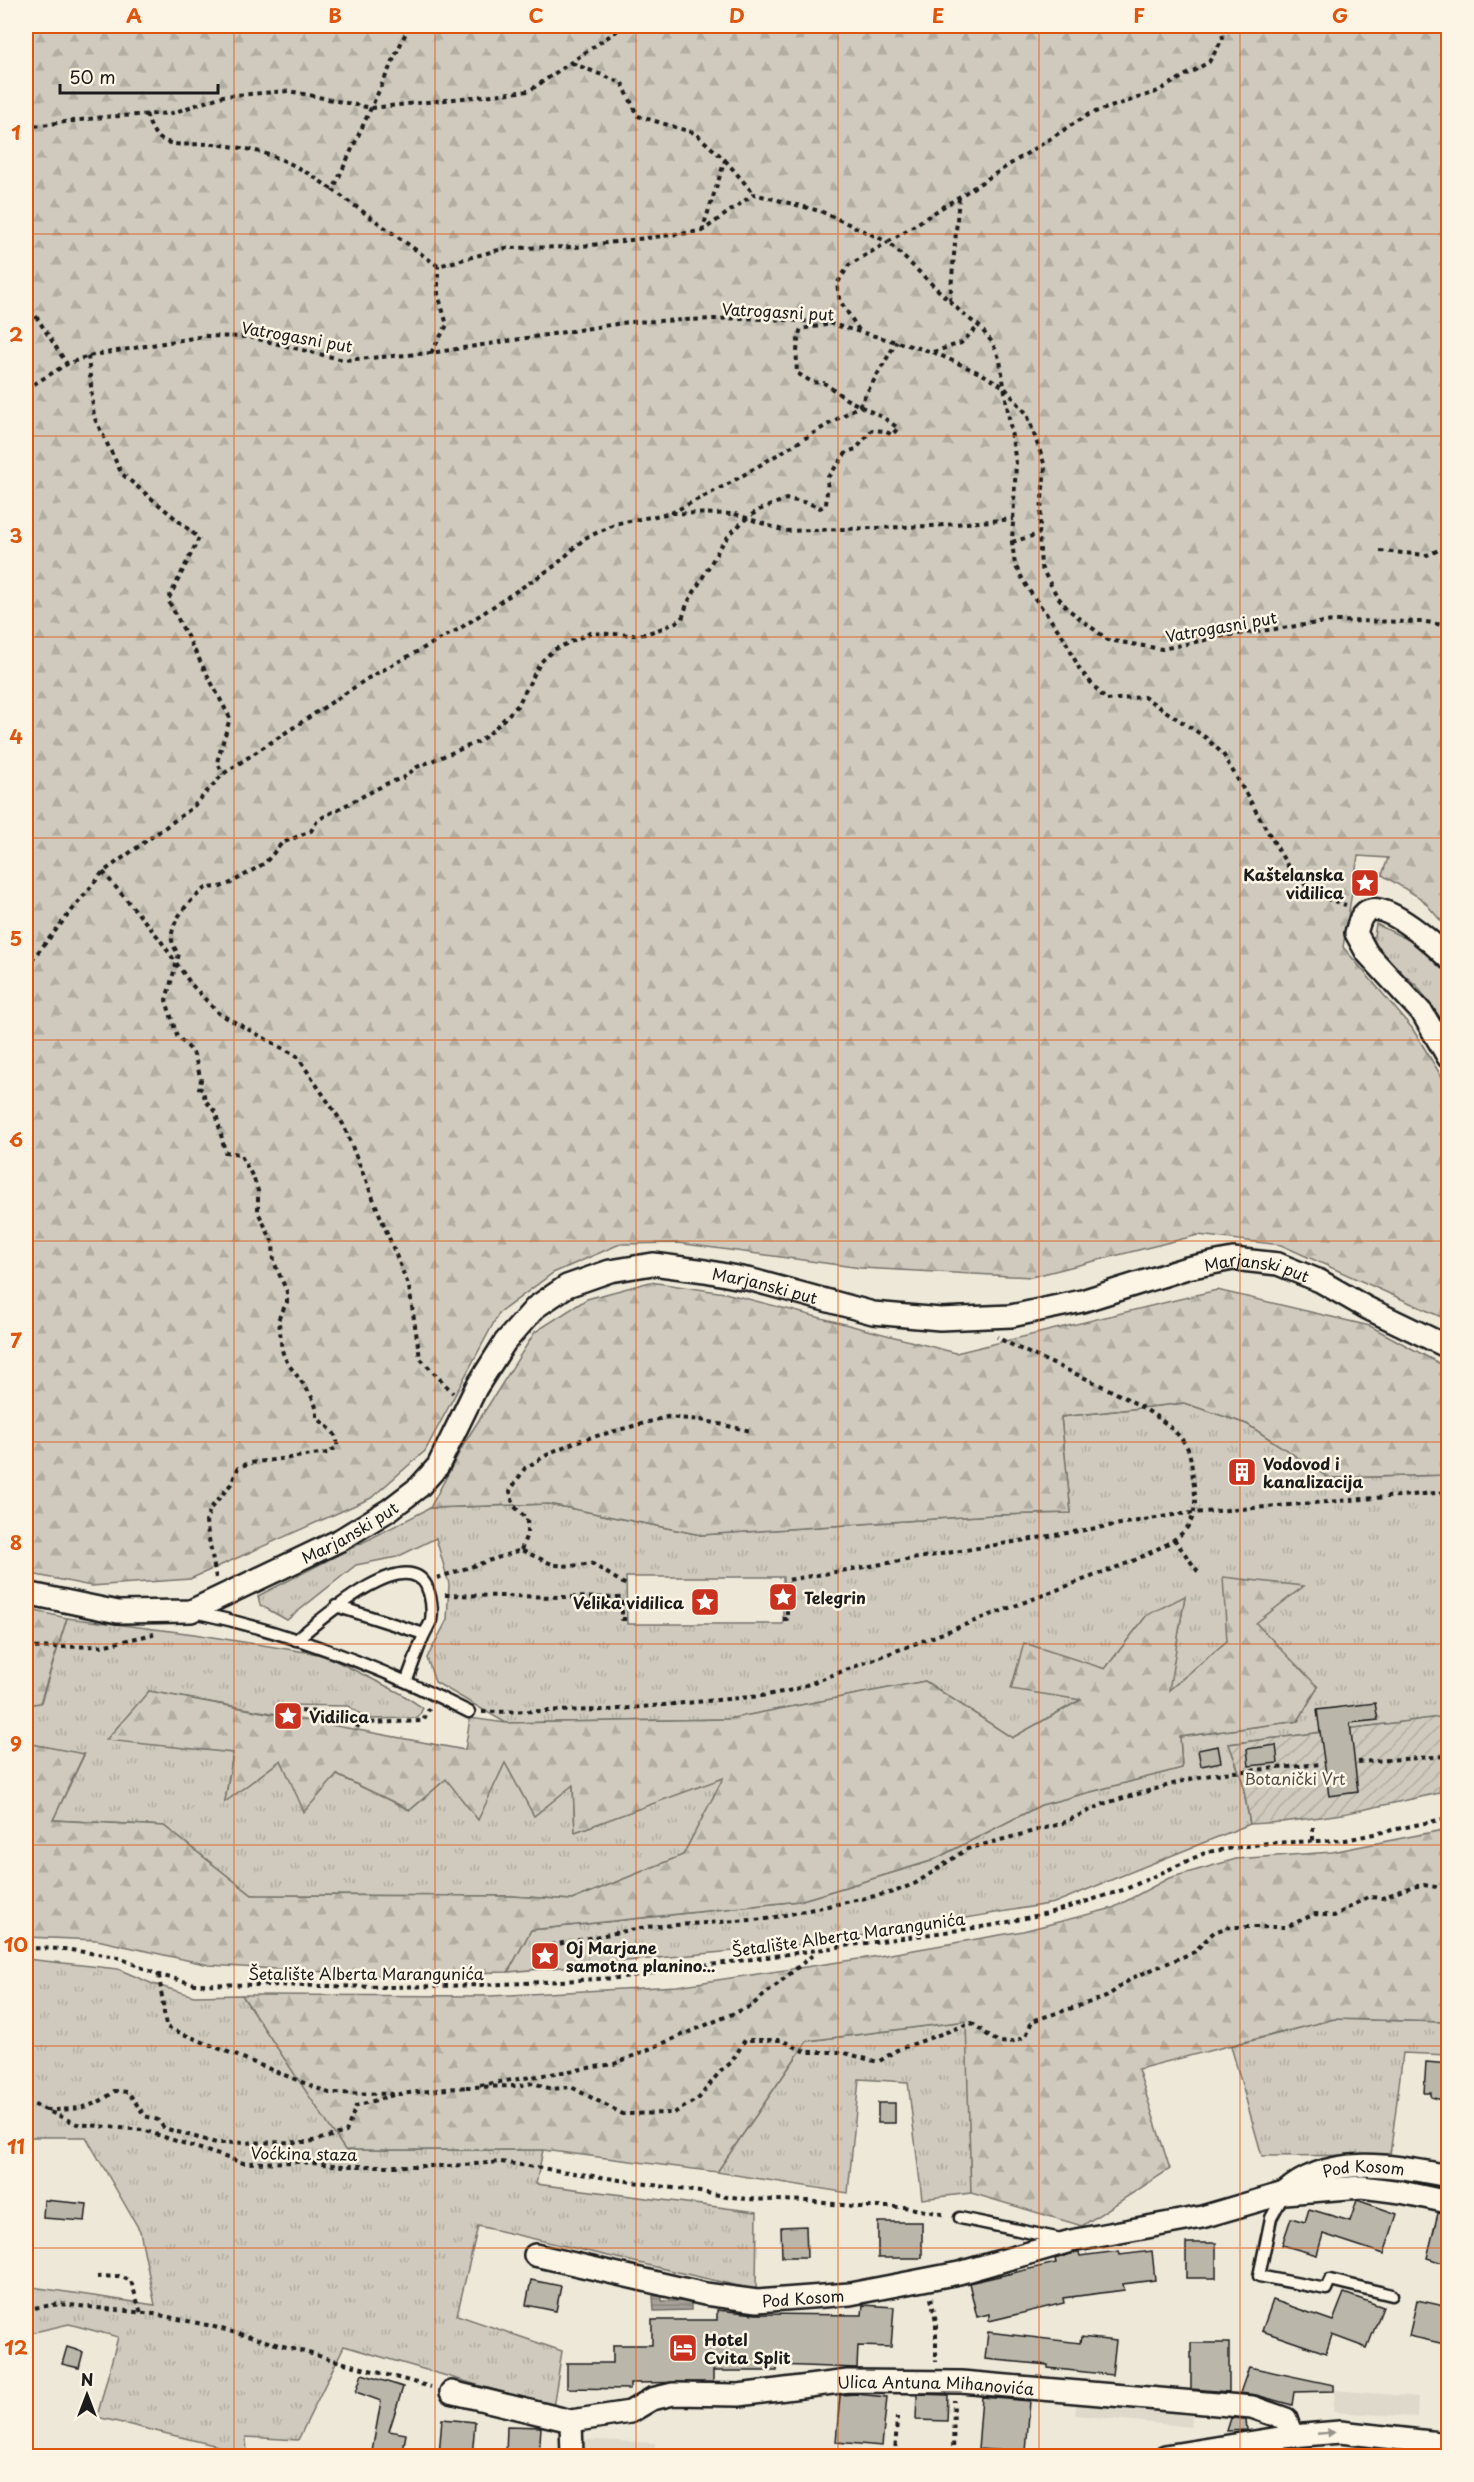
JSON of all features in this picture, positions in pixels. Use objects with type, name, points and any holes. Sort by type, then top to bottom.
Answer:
[{"type":"street","points":[[1449,958],[1437,946],[1403,921],[1383,910],[1370,910],[1361,916],[1356,933],[1367,953],[1423,1014],[1449,1057]]},
{"type":"street","name":"Marjanski put","points":[[26,1593],[118,1612],[191,1611],[340,1540],[389,1510],[419,1487],[438,1466],[467,1407],[505,1342],[536,1307],[567,1286],[610,1271],[653,1264],[705,1271],[752,1280],[873,1313],[940,1319],[1011,1316],[1082,1301],[1187,1268],[1233,1259],[1278,1264],[1320,1281],[1367,1308],[1449,1347]]},
{"type":"street","name":"Pod Kosom","points":[[1284,2193],[1300,2179],[1332,2168],[1370,2164],[1449,2176]]},
{"type":"street","name":"Pod Kosom","points":[[535,2255],[705,2294],[757,2301],[850,2294],[946,2276],[1071,2241],[1202,2217],[1284,2193],[1362,2187],[1449,2202]]},
{"type":"street","name":"Ulica Antuna Mihanovića","points":[[451,2392],[571,2421],[630,2412],[652,2399],[673,2394],[739,2395],[848,2380],[945,2381],[1252,2407],[1286,2419],[1292,2436]]},
{"type":"street","points":[[571,2421],[572,2457]]},
{"type":"street","points":[[1165,2457],[1292,2436],[1340,2432],[1441,2448]]},
{"type":"lane","points":[[296,1640],[336,1606],[375,1582],[405,1572],[415,1573],[424,1582],[429,1595],[430,1621],[407,1680]]},
{"type":"lane","points":[[336,1606],[424,1634]]},
{"type":"lane","name":"Marjanski put","points":[[191,1611],[337,1652],[407,1680],[469,1712]]},
{"type":"lane","points":[[1284,2193],[1271,2218],[1258,2276],[1326,2289],[1330,2280],[1392,2295]]},
{"type":"lane","name":"Pod Kosom","points":[[960,2218],[1071,2241]]},
{"type":"path","points":[[333,190],[409,26]]},
{"type":"path","points":[[26,127],[104,117],[172,113],[223,96],[289,91],[371,108],[529,91],[624,26]]},
{"type":"path","points":[[860,331],[840,301],[837,284],[849,265],[1089,114],[1156,92],[1209,62],[1223,39],[1221,26]]},
{"type":"path","points":[[571,63],[622,83],[638,116],[695,133],[725,160],[754,194],[820,211],[888,242],[950,302],[979,326],[992,342],[1000,360],[1016,463],[1012,542],[1016,565],[1028,589],[1053,622],[1080,670],[1106,700],[1144,697],[1205,738],[1223,754],[1290,870],[1312,891],[1327,899],[1356,908],[1361,916]]},
{"type":"path","points":[[146,114],[153,133],[165,142],[211,144],[249,149],[280,157],[302,168],[438,266]]},
{"type":"path","points":[[702,231],[725,160]]},
{"type":"path","points":[[438,266],[506,248],[575,248],[702,231],[754,194]]},
{"type":"path","points":[[950,302],[959,197]]},
{"type":"path","points":[[431,353],[447,325],[438,294],[438,266]]},
{"type":"path","points":[[26,301],[67,364]]},
{"type":"path","name":"Vatrogasni put","points":[[26,389],[67,364],[88,356],[204,336],[249,337],[344,360],[431,353],[629,322],[743,318],[831,324],[933,352],[984,375],[1004,387],[1027,414],[1045,466],[1039,534],[1041,567],[1057,596],[1070,610],[1108,640],[1162,649],[1224,636],[1334,621],[1426,622],[1449,626]]},
{"type":"path","points":[[214,1584],[216,1573],[205,1527],[206,1522],[210,1509],[231,1484],[238,1468],[249,1463],[328,1453],[337,1447],[337,1442],[334,1432],[317,1417],[316,1405],[283,1355],[282,1333],[278,1320],[287,1302],[286,1285],[274,1262],[273,1243],[258,1212],[258,1191],[254,1179],[240,1154],[225,1152],[216,1113],[205,1100],[203,1090],[199,1088],[201,1080],[193,1052],[177,1036],[173,1026],[166,1000],[171,988],[178,954],[171,933],[181,912],[203,890],[231,883],[265,863],[282,843],[311,831],[317,821],[325,816],[402,778],[417,767],[478,742],[518,705],[540,663],[553,650],[590,633],[645,634],[682,619],[687,604],[730,534],[759,510],[786,499],[820,508],[826,505],[828,477],[847,452],[856,449],[872,430],[892,435],[897,430],[897,427],[884,418],[859,406],[824,383],[812,382],[797,374],[800,351],[798,334],[801,329],[831,324]]},
{"type":"path","points":[[933,352],[962,343],[979,326]]},
{"type":"path","points":[[671,513],[730,483],[859,406],[897,341]]},
{"type":"path","points":[[88,356],[94,417],[122,474],[199,538],[168,600],[230,718],[217,762],[223,774]]},
{"type":"path","points":[[26,967],[103,872],[192,808],[223,774],[370,677],[459,629],[556,565],[585,538],[619,523],[671,513],[735,514],[785,531],[932,526],[1014,519]]},
{"type":"path","points":[[1012,542],[1039,534]]},
{"type":"path","points":[[1380,551],[1427,555],[1449,546]]},
{"type":"path","points":[[103,872],[158,937],[190,984],[218,1013],[297,1056],[343,1124],[409,1287],[420,1358],[467,1407]]},
{"type":"path","points":[[469,1712],[609,1710],[761,1696],[793,1690],[935,1634],[1133,1561],[1186,1530],[1196,1511],[1188,1448],[1168,1426],[1141,1407],[1013,1347],[982,1328],[972,1317]]},
{"type":"path","points":[[521,1550],[527,1534],[527,1519],[514,1506],[510,1491],[525,1468],[554,1451],[578,1441],[667,1417],[701,1420],[751,1431]]},
{"type":"path","points":[[783,1618],[788,1619],[787,1580],[1196,1511],[1449,1492]]},
{"type":"path","points":[[1174,1539],[1199,1573]]},
{"type":"path","points":[[424,1582],[521,1550],[554,1565],[572,1566],[591,1563],[626,1585]]},
{"type":"path","points":[[429,1595],[622,1598],[622,1618],[626,1619]]},
{"type":"path","points":[[26,1648],[101,1646],[139,1639],[159,1632]]},
{"type":"path","points":[[288,1716],[288,1711],[337,1712],[364,1723],[423,1721],[437,1696]]},
{"type":"path","points":[[357,1728],[360,1721]]},
{"type":"path","points":[[1358,1762],[1449,1756]]},
{"type":"path","points":[[542,1947],[619,1930],[766,1919],[894,1892],[916,1883],[967,1849],[1060,1824],[1106,1803],[1194,1778],[1322,1764]]},
{"type":"path","name":"Šetalište Alberta Marangunića","points":[[26,1948],[64,1949],[117,1957],[159,1975],[195,1984],[388,1987],[485,1985],[617,1978],[816,1952],[995,1925],[1056,1911],[1126,1889],[1207,1852],[1268,1843],[1346,1840],[1449,1818]]},
{"type":"path","points":[[1312,1827],[1313,1842]]},
{"type":"path","points":[[466,2087],[517,2086],[533,2083],[552,2089],[571,2087],[623,2114],[674,2113],[699,2098],[721,2070],[731,2063],[745,2040],[781,2040],[806,2052],[841,2052],[878,2062],[897,2050],[971,2023],[996,2042],[1016,2042],[1026,2037],[1032,2021],[1106,1997],[1132,1978],[1194,1952],[1214,1932],[1230,1927],[1286,1927],[1315,1914],[1334,1916],[1368,1897],[1382,1898],[1411,1887],[1424,1885],[1449,1889]]},
{"type":"path","points":[[159,1975],[166,2027],[329,2093],[399,2094],[466,2087],[614,2064],[750,2006],[816,1952]]},
{"type":"path","points":[[44,2110],[70,2110],[103,2102],[114,2091],[128,2092],[146,2116],[158,2120],[164,2128],[216,2143],[309,2142],[346,2132],[356,2106],[399,2094]]},
{"type":"path","name":"Voćkina staza","points":[[26,2101],[77,2124],[143,2130],[243,2163],[449,2166],[501,2163],[746,2199],[807,2201],[859,2207],[904,2207],[960,2218]]},
{"type":"path","points":[[97,2277],[119,2276],[131,2281],[141,2313]]},
{"type":"path","points":[[946,2276],[930,2294],[945,2381],[952,2457]]},
{"type":"path","points":[[26,2309],[60,2304],[141,2313],[207,2325],[451,2392]]},
{"type":"path","points":[[895,2457],[897,2417]]},
{"type":"shaded area","points":[[653,2296],[662,2296],[662,2301],[687,2301],[691,2304],[691,2310],[654,2311]]},
{"type":"shaded area","points":[[1335,2390],[1418,2397],[1417,2417],[1333,2412]]},
{"type":"shaded area","points":[[1077,2397],[1193,2410],[1191,2427],[1075,2415]]},
{"type":"shaded area","points":[[579,2439],[655,2443],[655,2456],[578,2456]]},
{"type":"green space","points":[[26,26],[1448,26],[1448,929],[1422,899],[1382,875],[1388,858],[1358,856],[1343,947],[1412,1028],[1448,1087],[1448,1320],[1281,1245],[1198,1235],[1031,1277],[861,1268],[678,1243],[620,1244],[553,1273],[499,1313],[425,1451],[371,1498],[190,1579],[91,1586],[26,1573]]},
{"type":"green space","points":[[1376,924],[1411,941],[1448,973],[1448,1028],[1417,986],[1372,947]]},
{"type":"green space","points":[[650,1282],[725,1293],[956,1353],[1217,1290],[1370,1326],[1448,1368],[1448,1475],[1329,1478],[1247,1424],[1184,1403],[1061,1417],[1071,1513],[992,1515],[701,1535],[549,1504],[430,1508],[465,1442],[535,1332],[587,1299]]},
{"type":"green space","points":[[1184,1403],[1247,1424],[1329,1478],[1448,1475],[1448,1716],[1229,1744],[1242,1780],[1250,1824],[1054,1903],[818,1943],[508,1972],[531,1930],[799,1901],[931,1861],[1041,1805],[1182,1768],[1180,1737],[1298,1721],[1317,1687],[1255,1623],[1303,1586],[1227,1641],[1168,1691],[1185,1597],[1147,1615],[1105,1669],[1024,1644],[1082,1699],[1012,1738],[925,1681],[728,1719],[506,1723],[435,1682],[427,1658],[447,1620],[449,1584],[436,1538],[397,1557],[356,1565],[287,1620],[260,1605],[258,1596],[430,1508],[549,1504],[701,1535],[992,1515],[1071,1513],[1061,1417]],"holes":[[[626,1577],[783,1577],[783,1624],[627,1624]]]},
{"type":"green space","points":[[1223,1577],[1304,1586],[1256,1623],[1318,1687],[1298,1721],[1180,1737],[1182,1768],[1041,1805],[931,1861],[799,1901],[531,1930],[508,1972],[374,1975],[209,1965],[97,1940],[26,1937],[26,1743],[84,1754],[53,1820],[164,1826],[252,1895],[511,1896],[572,1900],[683,1855],[723,1778],[575,1832],[573,1785],[534,1816],[505,1763],[478,1820],[446,1779],[410,1810],[337,1775],[304,1812],[281,1760],[225,1802],[233,1753],[106,1740],[149,1691],[465,1750],[470,1718],[506,1723],[728,1719],[925,1681],[1012,1738],[1081,1700],[1011,1689],[1024,1643],[1105,1669],[1147,1615],[1185,1596],[1169,1690],[1227,1641]]},
{"type":"green space","points":[[26,1609],[67,1618],[40,1703],[26,1705]]},
{"type":"green space","points":[[67,1618],[194,1634],[324,1655],[400,1693],[423,1708],[418,1718],[368,1719],[348,1706],[281,1705],[277,1714],[148,1691],[233,1753],[225,1801],[281,1760],[337,1775],[410,1810],[446,1779],[505,1763],[573,1784],[575,1832],[724,1777],[683,1855],[572,1900],[511,1896],[252,1895],[164,1826],[53,1820],[84,1755],[26,1743],[26,1705],[41,1702]]},
{"type":"green space","name":"Botanički Vrt","points":[[1448,1716],[1448,1776],[1442,1777],[1439,1793],[1343,1814],[1250,1824],[1242,1780],[1229,1744]]},
{"type":"green space","points":[[1448,1829],[1448,2022],[1334,2019],[1138,2069],[1170,2169],[1082,2226],[971,2193],[966,2021],[807,2041],[717,2172],[543,2150],[345,2150],[242,1995],[491,1996],[677,1986],[879,1956],[1023,1931],[1113,1908],[1169,1878],[1236,1859],[1332,1852]]},
{"type":"green space","points":[[26,1959],[118,1969],[153,1984],[194,1996],[242,1995],[346,2150],[543,2150],[536,2184],[757,2212],[756,2290],[478,2226],[457,2315],[562,2351],[553,2407],[344,2346],[298,2440],[246,2437],[247,2453],[97,2417],[118,2337],[69,2324],[30,2333],[26,2351],[26,2286],[155,2305],[140,2231],[86,2137],[26,2137]]},
{"type":"green space","points":[[1334,2019],[1448,2022],[1448,2055],[1403,2053],[1390,2155],[1262,2156],[1231,2046]]},
{"type":"green space","points":[[967,2021],[971,2193],[922,2199],[908,2082],[859,2079],[848,2193],[717,2172],[807,2041]]},
{"type":"building","points":[[1375,1703],[1378,1720],[1350,1723],[1358,1792],[1329,1796],[1317,1710]]},
{"type":"building","points":[[1276,1745],[1278,1763],[1249,1766],[1247,1749]]},
{"type":"building","points":[[1218,1746],[1221,1762],[1201,1766],[1198,1750]]},
{"type":"building","points":[[1426,2062],[1449,2064],[1449,2102],[1431,2097],[1431,2093],[1424,2093]]},
{"type":"building","points":[[878,2103],[895,2103],[895,2123],[878,2123]]},
{"type":"building","points":[[44,2200],[87,2204],[85,2221],[43,2218]]},
{"type":"building","points":[[1357,2200],[1397,2214],[1384,2254],[1323,2234],[1317,2255],[1282,2245],[1291,2218],[1305,2222],[1309,2209],[1350,2221]]},
{"type":"building","points":[[1438,2213],[1449,2214],[1449,2265],[1427,2258]]},
{"type":"building","points":[[878,2222],[922,2222],[922,2258],[878,2258]]},
{"type":"building","points":[[806,2226],[807,2257],[782,2257],[781,2227]]},
{"type":"building","points":[[1186,2243],[1216,2243],[1216,2278],[1186,2278]]},
{"type":"building","points":[[1119,2251],[1120,2255],[1152,2251],[1155,2280],[1123,2284],[1124,2290],[1063,2298],[1064,2303],[989,2321],[989,2314],[977,2317],[969,2283],[1056,2263],[1055,2259],[1074,2253],[1079,2253],[1080,2256]]},
{"type":"building","points":[[531,2280],[561,2286],[556,2311],[526,2305]]},
{"type":"building","points":[[1344,2293],[1383,2307],[1367,2348],[1332,2335],[1326,2353],[1262,2331],[1273,2300],[1333,2321]]},
{"type":"building","points":[[1417,2300],[1449,2307],[1449,2345],[1409,2336]]},
{"type":"building","points":[[863,2305],[894,2307],[891,2347],[858,2346],[857,2368],[777,2365],[777,2371],[713,2371],[713,2382],[630,2383],[630,2389],[567,2388],[567,2363],[613,2363],[613,2345],[652,2345],[652,2320],[717,2320],[717,2310],[756,2314],[862,2315]]},
{"type":"building","points":[[988,2332],[1080,2343],[1081,2337],[1116,2341],[1112,2375],[1048,2368],[1048,2365],[985,2359]]},
{"type":"building","points":[[1191,2343],[1229,2343],[1229,2392],[1191,2389]]},
{"type":"building","points":[[67,2347],[83,2352],[79,2368],[62,2364]]},
{"type":"building","points":[[1249,2367],[1334,2385],[1334,2391],[1294,2392],[1292,2405],[1240,2393]]},
{"type":"building","points":[[362,2374],[403,2387],[389,2431],[406,2434],[402,2457],[371,2457],[381,2401],[356,2392]]},
{"type":"building","points":[[917,2394],[948,2395],[947,2421],[916,2420]]},
{"type":"building","points":[[840,2395],[887,2397],[882,2446],[836,2442]]},
{"type":"building","points":[[982,2397],[1030,2401],[1026,2452],[978,2449]]},
{"type":"building","points":[[1231,2418],[1246,2419],[1247,2430],[1227,2431]]},
{"type":"building","points":[[442,2419],[475,2422],[472,2457],[439,2455]]},
{"type":"building","points":[[507,2426],[541,2427],[539,2457],[506,2457]]},
{"type":"place","name":"Kaštelanska vidilica","points":[[1365,883]]},
{"type":"place","name":"Vodovod i kanalizacija","points":[[1242,1472]]},
{"type":"place","name":"Telegrin","points":[[783,1597]]},
{"type":"place","name":"Velika vidilica","points":[[705,1602]]},
{"type":"place","name":"Vidilica","points":[[288,1716]]},
{"type":"place","name":"Oj Marjane samotna planino...","points":[[545,1956]]},
{"type":"place","name":"Hotel Cvita Split","points":[[683,2348]]}]
